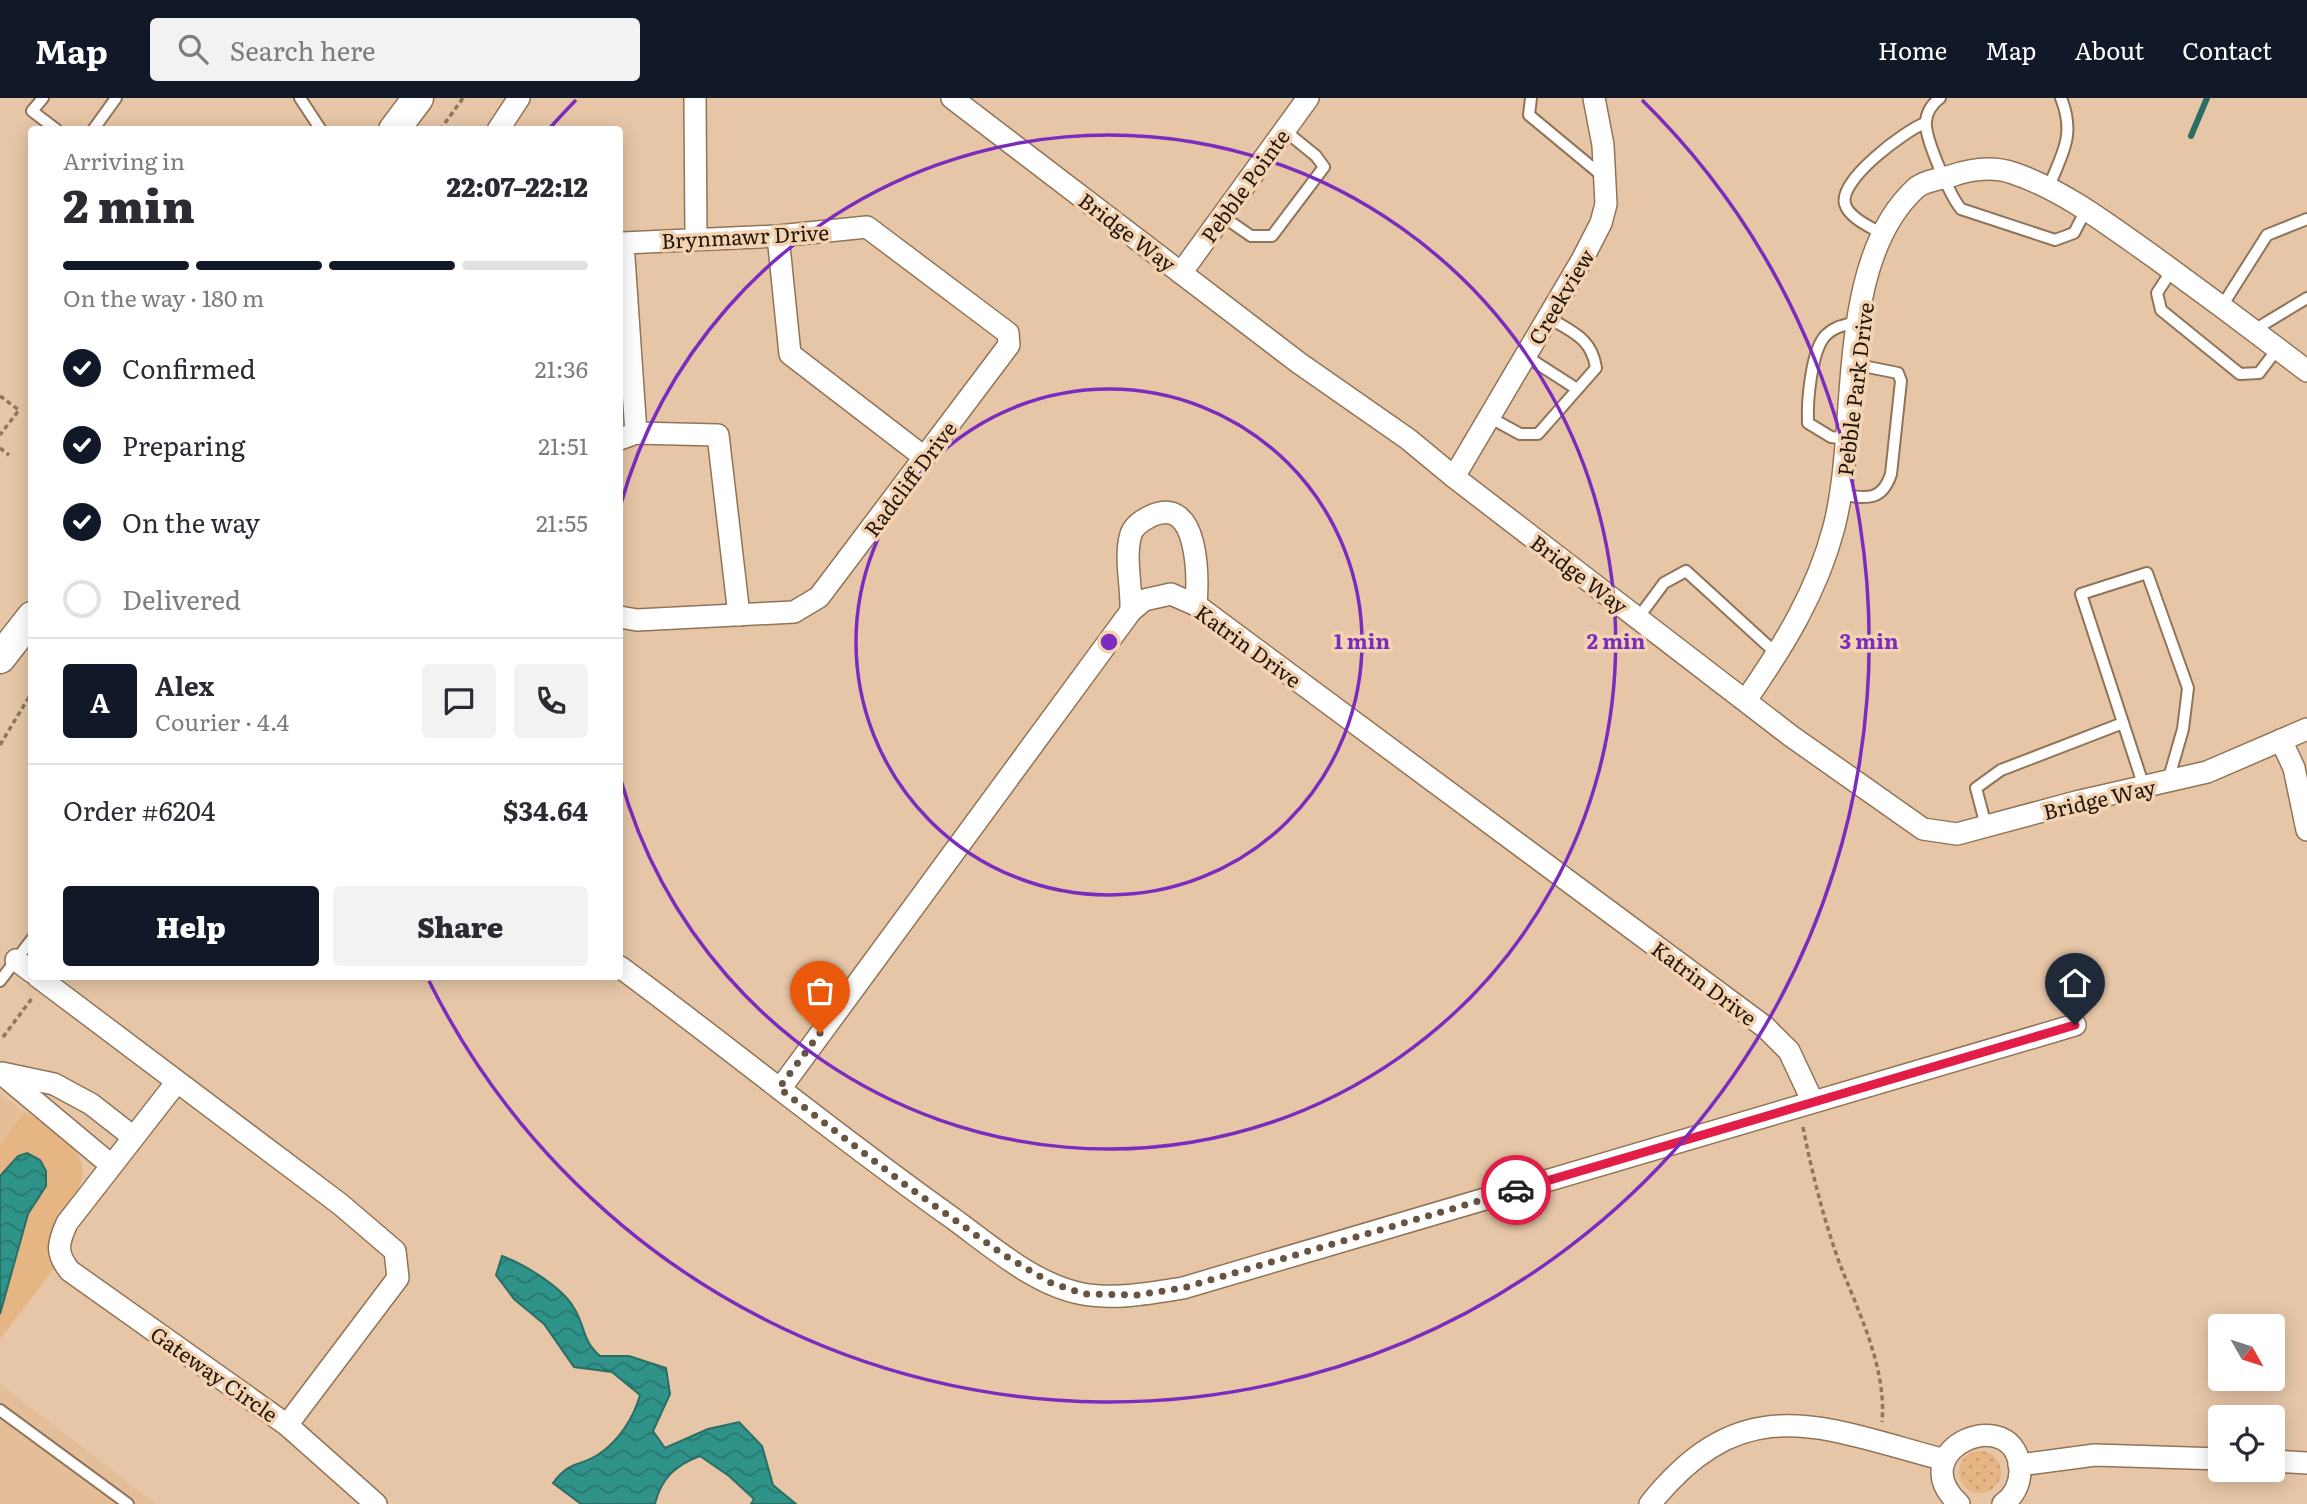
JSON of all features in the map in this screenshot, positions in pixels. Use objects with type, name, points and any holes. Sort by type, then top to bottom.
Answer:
[{"type":"street","points":[[397,126],[418,98]]},
{"type":"street","points":[[501,126],[519,98]]},
{"type":"street","points":[[695,98],[696,238]]},
{"type":"street","name":"Bridge Way","points":[[952,98],[1299,363],[1408,439],[1454,477],[1868,792],[1923,828],[1957,834],[2076,802],[2207,772],[2307,729]]},
{"type":"street","name":"Pebble Pointe","points":[[1181,272],[1308,98]]},
{"type":"street","name":"Creekview","points":[[1454,477],[1601,223],[1607,180],[1594,98]]},
{"type":"street","name":"Pebble Park Drive","points":[[1746,700],[1777,654],[1817,584],[1841,495],[1857,322],[1887,222],[1918,186],[1975,168],[2012,172],[2048,189],[2086,210],[2172,270],[2307,371]]},
{"type":"street","name":"Brynmawr Drive","points":[[628,435],[623,243],[778,236],[867,227]]},
{"type":"street","name":"Radcliff Drive","points":[[623,618],[637,620],[794,612],[820,597],[1009,345],[1008,333],[867,227]]},
{"type":"street","points":[[778,236],[790,354],[924,457]]},
{"type":"street","points":[[628,435],[718,435],[739,615]]},
{"type":"street","points":[[1131,611],[1131,533],[1140,522],[1156,514],[1170,514],[1181,520],[1191,536],[1198,575],[1196,605]]},
{"type":"street","name":"Katrin Drive","points":[[779,1088],[1131,611],[1143,600],[1171,594],[1196,605],[1765,1027],[1789,1051],[1806,1103]]},
{"type":"street","points":[[0,658],[28,622]]},
{"type":"street","points":[[2281,740],[2294,768],[2307,830]]},
{"type":"street","points":[[623,969],[1004,1255],[1051,1283],[1084,1294],[1137,1295],[1183,1288],[2075,1025]]},
{"type":"street","name":"Gateway Circle","points":[[41,980],[340,1204],[395,1251],[398,1278],[287,1424],[70,1271],[60,1258],[58,1242],[67,1223],[132,1136],[176,1083]]},
{"type":"street","points":[[1,1073],[54,1084],[91,1104],[132,1136]]},
{"type":"street","points":[[1,1073],[111,1165]]},
{"type":"street","points":[[287,1424],[376,1504]]},
{"type":"street","points":[[1650,1504],[1675,1473],[1720,1443],[1776,1425],[1801,1425],[1852,1432],[1945,1460]]},
{"type":"street","points":[[1959,1504],[1945,1486],[1945,1460],[1960,1441],[1984,1434],[2007,1444],[2020,1465],[2016,1490],[2003,1504]]},
{"type":"street","points":[[2020,1465],[2095,1455],[2208,1459]]},
{"type":"street","points":[[2285,1462],[2307,1463]]},
{"type":"lane","points":[[43,98],[32,111],[52,126]]},
{"type":"lane","points":[[96,126],[116,98]]},
{"type":"lane","points":[[300,98],[318,126]]},
{"type":"lane","points":[[1531,98],[1529,115],[1539,126],[1607,180]]},
{"type":"lane","points":[[1940,98],[1929,110],[1925,123],[1952,198],[1961,209],[2055,240],[2074,233],[2086,210]]},
{"type":"lane","points":[[2048,189],[2070,121],[2061,98]]},
{"type":"lane","points":[[1882,234],[1849,211],[1844,203],[1845,191],[1862,170],[1911,128],[1925,123]]},
{"type":"lane","points":[[1222,216],[1251,236],[1272,236],[1324,167],[1316,156],[1284,130]]},
{"type":"lane","points":[[2222,306],[2267,235],[2307,219]]},
{"type":"lane","points":[[2172,270],[2157,293],[2161,310],[2240,374],[2259,373],[2278,348]]},
{"type":"lane","points":[[2253,330],[2307,298]]},
{"type":"lane","points":[[1489,417],[1520,434],[1538,434],[1596,368],[1594,351],[1577,334],[1547,317]]},
{"type":"lane","points":[[1847,439],[1831,437],[1808,423],[1807,398],[1824,337],[1836,327],[1857,322]]},
{"type":"lane","points":[[1524,355],[1577,389]]},
{"type":"lane","points":[[1841,495],[1869,498],[1879,496],[1887,486],[1891,474],[1901,381],[1898,373],[1888,369],[1853,364]]},
{"type":"lane","points":[[1638,618],[1664,583],[1686,571],[1777,654]]},
{"type":"lane","points":[[2144,787],[2081,594],[2147,573],[2188,688],[2183,729],[2167,782]]},
{"type":"lane","points":[[1986,827],[1976,797],[1976,788],[1984,779],[2123,723]]},
{"type":"lane","points":[[0,981],[28,974]]},
{"type":"lane","points":[[0,1410],[128,1504]]},
{"type":"path","points":[[443,126],[463,98]]},
{"type":"path","points":[[0,396],[19,410],[0,435]]},
{"type":"path","points":[[0,449],[9,455]]},
{"type":"path","points":[[0,745],[28,699]]},
{"type":"path","points":[[3,1037],[29,980]]},
{"type":"path","points":[[1806,1103],[1814,1185],[1858,1308],[1881,1385],[1884,1403],[1878,1440]]},
{"type":"shaded area","points":[[0,1094],[25,1111],[0,1144]]},
{"type":"shaded area","points":[[25,1111],[73,1148],[82,1164],[82,1178],[53,1232],[50,1248],[55,1267],[0,1339],[0,1144]]},
{"type":"shaded area","points":[[0,1384],[156,1504],[0,1504]]},
{"type":"shaded area","points":[[1980,1451],[1995,1457],[2001,1472],[1995,1487],[1980,1493],[1965,1487],[1959,1472],[1965,1457]]},
{"type":"water","points":[[27,1153],[40,1160],[46,1171],[46,1186],[28,1214],[0,1314],[0,1176],[18,1156]]},
{"type":"water","points":[[502,1256],[531,1270],[561,1292],[574,1308],[590,1344],[600,1356],[629,1356],[666,1368],[670,1394],[653,1431],[665,1448],[708,1429],[739,1422],[762,1446],[773,1485],[796,1504],[751,1504],[754,1499],[729,1476],[700,1456],[671,1474],[661,1487],[655,1504],[581,1504],[553,1483],[565,1470],[592,1458],[613,1442],[630,1420],[640,1395],[612,1372],[574,1367],[544,1324],[514,1299],[496,1275]]},
{"type":"waterway","points":[[2191,136],[2207,98]]},
{"type":"way so far","points":[[820,1033],[779,1088],[907,1186],[1004,1255],[1051,1283],[1084,1294],[1137,1295],[1183,1288],[1516,1190]]},
{"type":"route","points":[[1516,1190],[1713,1133],[1812,1100],[2075,1025]]}]
